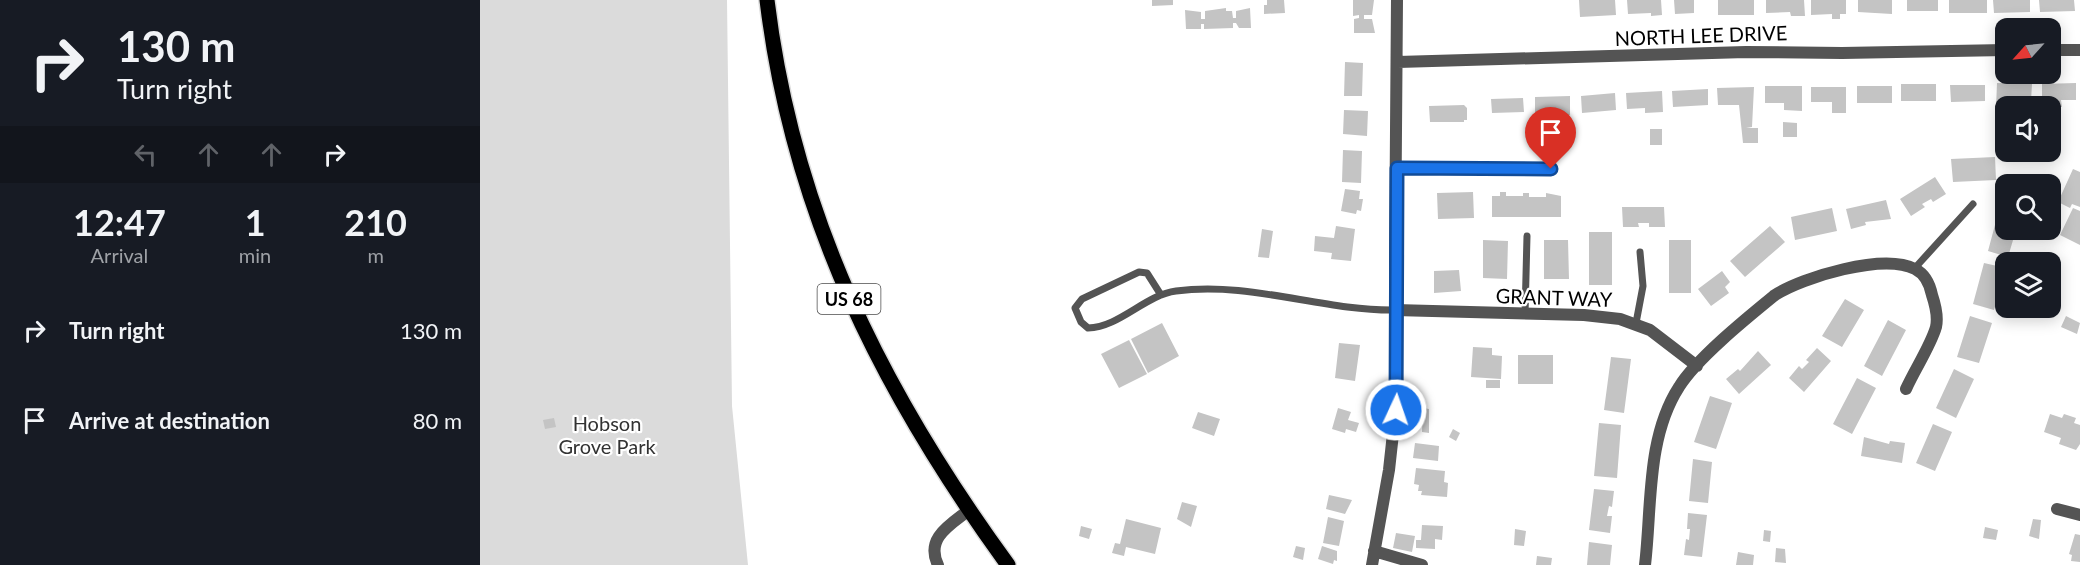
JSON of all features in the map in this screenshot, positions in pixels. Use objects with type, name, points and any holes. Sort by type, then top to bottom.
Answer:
[{"type":"main road","name":"US 68","points":[[767,0],[776,60],[790,125],[808,189],[832,259],[861,326],[894,391],[969,510],[1008,565]]},
{"type":"street","points":[[1371,565],[1395,423],[1398,374],[1395,310],[1397,0]]},
{"type":"street","name":"NORTH LEE DRIVE","points":[[1398,62],[1746,52],[1995,50]]},
{"type":"street","points":[[2061,50],[2080,50]]},
{"type":"street","points":[[1645,565],[1653,477],[1662,429],[1672,398],[1697,366],[1761,306],[1797,282],[1825,272],[1899,265],[1914,269],[1927,281],[1931,291],[1936,327],[1906,389]]},
{"type":"street","name":"GRANT WAY","points":[[1395,310],[1584,315],[1636,323],[1662,338],[1697,366]]},
{"type":"street","points":[[2057,509],[2080,515]]},
{"type":"street","points":[[938,565],[934,551],[936,539],[969,510]]},
{"type":"street","points":[[1374,551],[1422,565]]},
{"type":"lane","points":[[1397,168],[1551,169]]},
{"type":"lane","points":[[1914,269],[1973,204]]},
{"type":"lane","points":[[1525,315],[1527,236]]},
{"type":"lane","points":[[1636,323],[1642,286],[1640,252]]},
{"type":"lane","points":[[1161,296],[1147,273],[1139,272],[1082,299],[1077,304],[1076,314],[1084,326],[1093,328],[1174,291],[1214,290],[1288,297],[1351,309],[1395,310]]},
{"type":"green space","name":"Hobson Grove Park","points":[[480,0],[727,0],[732,406],[748,565],[480,565]]},
{"type":"building","points":[[1152,0],[1173,0],[1173,5],[1152,6]]},
{"type":"building","points":[[1267,0],[1284,0],[1285,13],[1264,14],[1264,5],[1267,5]]},
{"type":"building","points":[[1353,0],[1374,0],[1372,15],[1364,15],[1364,19],[1372,19],[1375,33],[1354,33],[1354,19],[1359,18],[1359,15],[1353,16]]},
{"type":"building","points":[[1579,0],[1615,0],[1616,15],[1580,17]]},
{"type":"building","points":[[1627,0],[1661,0],[1662,15],[1628,14]]},
{"type":"building","points":[[1674,0],[1694,0],[1694,13],[1675,14]]},
{"type":"building","points":[[1718,0],[1754,0],[1754,15],[1718,15]]},
{"type":"building","points":[[1766,0],[1804,0],[1805,16],[1791,16],[1790,12],[1766,13]]},
{"type":"building","points":[[1811,0],[1846,0],[1846,14],[1840,14],[1840,19],[1832,19],[1832,14],[1811,15]]},
{"type":"building","points":[[1858,0],[1892,0],[1892,14],[1858,12]]},
{"type":"building","points":[[1907,0],[1938,0],[1938,11],[1907,11]]},
{"type":"building","points":[[1949,0],[1987,0],[1987,13],[1949,13]]},
{"type":"building","points":[[1993,0],[2030,0],[2030,12],[1994,13]]},
{"type":"building","points":[[2039,0],[2074,0],[2075,11],[2040,12]]},
{"type":"building","points":[[1226,8],[1226,11],[1232,11],[1233,18],[1236,18],[1236,11],[1250,8],[1251,28],[1239,28],[1236,23],[1233,23],[1233,28],[1204,29],[1204,24],[1201,24],[1201,29],[1186,29],[1185,10],[1201,12],[1201,19],[1205,19],[1205,11]]},
{"type":"building","points":[[1345,62],[1363,63],[1362,96],[1344,96]]},
{"type":"building","points":[[2076,83],[2076,100],[2061,100],[2061,96],[2042,96],[2042,84]]},
{"type":"building","points":[[1901,84],[1936,84],[1936,101],[1901,101]]},
{"type":"building","points":[[1997,84],[2032,84],[2031,96],[1996,96]]},
{"type":"building","points":[[1950,85],[1985,85],[1985,101],[1951,102]]},
{"type":"building","points":[[1765,86],[1802,86],[1802,111],[1784,110],[1784,103],[1765,103]]},
{"type":"building","points":[[1857,86],[1892,86],[1892,103],[1857,103]]},
{"type":"building","points":[[1754,87],[1752,127],[1746,128],[1758,128],[1758,143],[1743,143],[1739,105],[1718,105],[1717,88]]},
{"type":"building","points":[[1811,87],[1846,87],[1846,113],[1832,113],[1832,102],[1811,102]]},
{"type":"building","points":[[1708,89],[1708,105],[1673,107],[1672,91]]},
{"type":"building","points":[[1662,91],[1663,112],[1645,113],[1645,108],[1627,109],[1626,93]]},
{"type":"building","points":[[1615,93],[1616,110],[1582,113],[1581,96]]},
{"type":"building","points":[[1570,96],[1570,115],[1535,115],[1535,97]]},
{"type":"building","points":[[1523,98],[1524,112],[1492,113],[1491,99]]},
{"type":"building","points":[[1464,105],[1467,108],[1467,120],[1464,122],[1430,122],[1429,106]]},
{"type":"building","points":[[1344,110],[1368,111],[1367,136],[1343,134]]},
{"type":"building","points":[[1783,122],[1797,123],[1797,137],[1783,137]]},
{"type":"building","points":[[1650,129],[1662,129],[1662,145],[1650,145]]},
{"type":"building","points":[[1343,150],[1362,151],[1361,183],[1342,182]]},
{"type":"building","points":[[1995,157],[1995,180],[1953,182],[1951,159]]},
{"type":"building","points":[[2073,169],[2080,172],[2080,207],[2072,204],[2070,208],[2061,204],[2061,195]]},
{"type":"building","points":[[1935,177],[1946,194],[1933,202],[1931,199],[1922,204],[1925,207],[1911,216],[1900,199]]},
{"type":"building","points":[[1345,189],[1360,191],[1359,199],[1363,199],[1361,211],[1357,210],[1356,214],[1341,211]]},
{"type":"building","points":[[1473,192],[1474,218],[1438,219],[1437,193]]},
{"type":"building","points":[[1500,192],[1506,192],[1506,196],[1523,196],[1523,193],[1529,193],[1529,197],[1546,197],[1546,193],[1561,196],[1561,217],[1492,217],[1492,196],[1500,196]]},
{"type":"building","points":[[1886,200],[1891,219],[1865,222],[1866,225],[1851,229],[1846,209]]},
{"type":"building","points":[[1622,207],[1664,207],[1665,227],[1649,227],[1649,223],[1638,223],[1639,227],[1623,227]]},
{"type":"building","points":[[1832,208],[1837,231],[1795,240],[1791,217]]},
{"type":"building","points":[[2073,208],[2080,211],[2080,245],[2061,236]]},
{"type":"building","points":[[1995,225],[1995,240],[2013,240],[2009,252],[1988,251]]},
{"type":"building","points":[[1336,226],[1355,229],[1351,261],[1331,259],[1332,253],[1314,251],[1315,236],[1334,238]]},
{"type":"building","points":[[1770,226],[1785,242],[1745,277],[1730,261]]},
{"type":"building","points":[[1262,229],[1273,231],[1269,258],[1258,257]]},
{"type":"building","points":[[1589,232],[1612,232],[1612,285],[1589,285]]},
{"type":"building","points":[[1483,240],[1508,241],[1507,279],[1483,278]]},
{"type":"building","points":[[1544,240],[1568,240],[1569,279],[1544,279]]},
{"type":"building","points":[[1669,240],[1691,240],[1691,293],[1669,293]]},
{"type":"building","points":[[1984,263],[1995,266],[1994,310],[1973,304]]},
{"type":"building","points":[[1459,270],[1461,291],[1434,293],[1434,271]]},
{"type":"building","points":[[1722,271],[1730,282],[1725,287],[1729,293],[1711,306],[1698,289]]},
{"type":"building","points":[[1845,299],[1864,310],[1842,347],[1822,336]]},
{"type":"building","points":[[1970,316],[1992,323],[1979,363],[1957,357]]},
{"type":"building","points":[[2066,316],[2080,323],[2077,334],[2061,327]]},
{"type":"building","points":[[1888,320],[1906,330],[1882,376],[1864,366]]},
{"type":"building","points":[[1162,323],[1179,356],[1148,373],[1131,339]]},
{"type":"building","points":[[1129,340],[1147,374],[1119,388],[1101,354]]},
{"type":"building","points":[[1339,343],[1360,345],[1355,381],[1335,378]]},
{"type":"building","points":[[1473,347],[1492,348],[1492,355],[1502,356],[1501,379],[1471,377]]},
{"type":"building","points":[[1817,348],[1831,361],[1804,392],[1789,378],[1799,366],[1802,369],[1809,362],[1806,360]]},
{"type":"building","points":[[1758,351],[1771,365],[1739,394],[1726,379],[1738,369],[1740,371]]},
{"type":"building","points":[[1518,355],[1553,355],[1553,384],[1518,384]]},
{"type":"building","points":[[1611,357],[1631,359],[1624,413],[1604,410]]},
{"type":"building","points":[[1954,369],[1974,379],[1956,418],[1936,408]]},
{"type":"building","points":[[1857,378],[1876,388],[1852,434],[1833,424]]},
{"type":"building","points":[[1486,380],[1500,380],[1500,388],[1486,388]]},
{"type":"building","points":[[1710,396],[1732,403],[1716,449],[1694,442]]},
{"type":"building","points":[[1338,408],[1351,412],[1348,420],[1359,423],[1356,432],[1346,429],[1345,433],[1332,429]]},
{"type":"building","points":[[1423,408],[1429,409],[1429,433],[1422,432]]},
{"type":"building","points":[[1198,412],[1220,419],[1214,436],[1192,428]]},
{"type":"building","points":[[2050,414],[2062,418],[2064,414],[2076,418],[2074,423],[2080,425],[2080,444],[2076,450],[2059,444],[2061,438],[2044,432]]},
{"type":"building","points":[[554,418],[556,427],[545,429],[543,420]]},
{"type":"building","points":[[1599,423],[1621,425],[1617,478],[1594,476]]},
{"type":"building","points":[[1933,424],[1952,432],[1935,471],[1916,463]]},
{"type":"building","points":[[1453,429],[1460,433],[1456,441],[1449,437]]},
{"type":"building","points":[[1864,437],[1889,444],[1890,441],[1905,443],[1902,463],[1861,456]]},
{"type":"building","points":[[1415,443],[1439,446],[1438,461],[1413,458]]},
{"type":"building","points":[[1693,459],[1712,462],[1708,503],[1689,501]]},
{"type":"building","points":[[1416,468],[1445,471],[1444,482],[1448,483],[1447,497],[1421,495],[1422,491],[1418,491],[1419,485],[1414,484]]},
{"type":"building","points":[[1594,489],[1614,491],[1612,507],[1609,506],[1607,516],[1612,516],[1610,533],[1589,530]]},
{"type":"building","points":[[1329,495],[1352,500],[1345,514],[1326,509]]},
{"type":"building","points":[[1182,502],[1197,506],[1191,527],[1177,519]]},
{"type":"building","points":[[1688,513],[1707,515],[1702,557],[1684,555],[1686,539],[1689,540]]},
{"type":"building","points":[[1328,517],[1344,521],[1339,546],[1323,543]]},
{"type":"building","points":[[1126,519],[1161,528],[1155,554],[1126,547],[1124,556],[1112,553],[1115,543],[1120,544]]},
{"type":"building","points":[[2033,519],[2041,520],[2039,539],[2029,536]]},
{"type":"building","points":[[1422,525],[1443,526],[1442,540],[1435,539],[1435,549],[1416,548],[1416,540],[1421,540]]},
{"type":"building","points":[[1081,526],[1092,529],[1089,539],[1079,536]]},
{"type":"building","points":[[1985,527],[1998,530],[1996,540],[1983,538]]},
{"type":"building","points":[[1515,529],[1526,531],[1524,546],[1514,545]]},
{"type":"building","points":[[1764,530],[1771,531],[1770,542],[1763,541]]},
{"type":"building","points":[[1396,533],[1415,536],[1412,552],[1393,548]]},
{"type":"building","points":[[2075,534],[2080,535],[2080,562],[2071,561],[2072,555],[2069,554]]},
{"type":"building","points":[[1589,542],[1612,545],[1610,565],[1587,565]]},
{"type":"building","points":[[1296,546],[1305,548],[1303,560],[1293,557]]},
{"type":"building","points":[[1322,546],[1337,551],[1337,561],[1334,560],[1333,564],[1318,559]]},
{"type":"building","points":[[1776,548],[1785,549],[1786,563],[1775,562]]},
{"type":"building","points":[[1738,552],[1754,555],[1753,565],[1736,565]]},
{"type":"building","points":[[1537,556],[1552,558],[1551,565],[1536,565]]},
{"type":"route","points":[[1396,410],[1398,397],[1395,327],[1397,168],[1551,169]]}]
